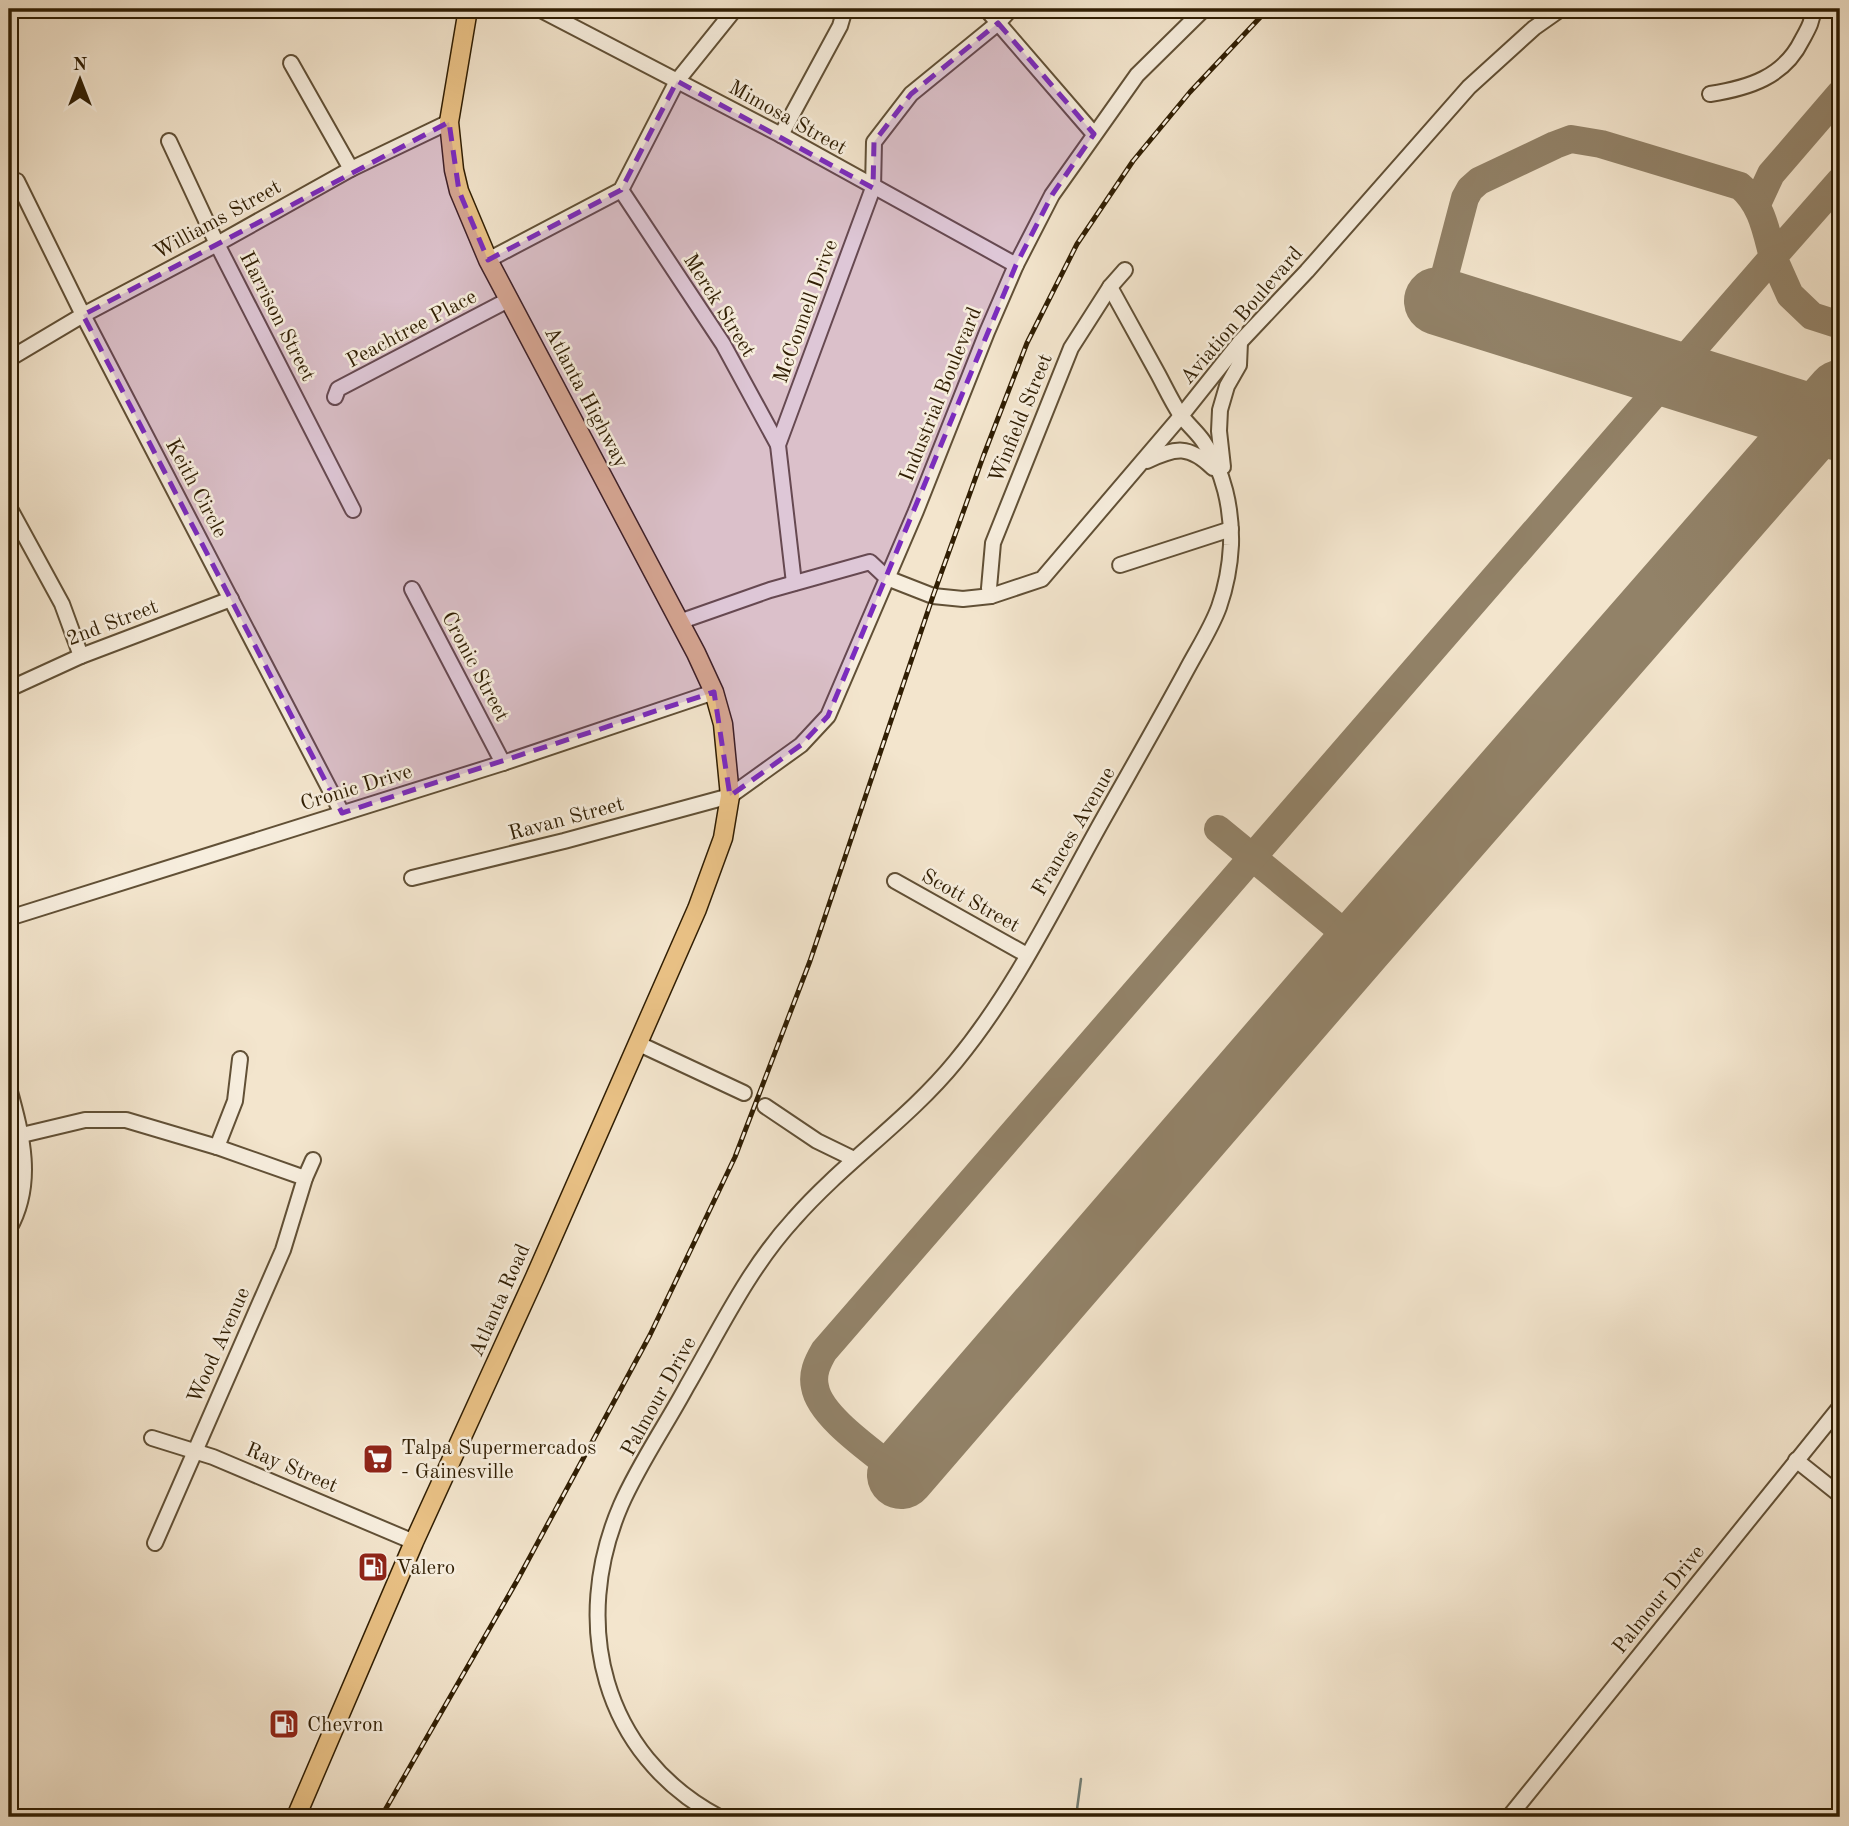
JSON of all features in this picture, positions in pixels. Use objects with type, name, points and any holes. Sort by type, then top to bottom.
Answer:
[{"type":"main road","name":"Atlanta Highway","points":[[468,9],[449,122],[459,191],[488,260],[714,692],[723,724],[730,796]]},
{"type":"main road","name":"Atlanta Road","points":[[296,1817],[414,1542],[696,909],[723,838],[730,796]]},
{"type":"street","name":"Mimosa Street","points":[[538,9],[781,135],[1016,265]]},
{"type":"street","points":[[488,260],[621,190],[677,81],[735,9]]},
{"type":"street","points":[[781,135],[840,26],[845,9]]},
{"type":"street","points":[[986,9],[1094,134]]},
{"type":"street","name":"McConnell Drive","points":[[794,583],[778,445],[873,188],[874,142],[911,94],[998,23],[1011,9]]},
{"type":"street","name":"Industrial Boulevard","points":[[730,796],[801,745],[828,716],[1016,265],[1052,194],[1137,75],[1204,9]]},
{"type":"street","name":"Aviation Boulevard","points":[[887,578],[933,596],[963,599],[991,596],[1042,579],[1181,416],[1240,342],[1469,87],[1534,28],[1561,9]]},
{"type":"street","points":[[1710,94],[1756,84],[1778,71],[1796,53],[1813,18],[1813,9]]},
{"type":"street","points":[[290,63],[351,169]]},
{"type":"street","name":"Williams Street","points":[[9,359],[83,314],[217,244],[351,169],[449,122]]},
{"type":"street","name":"Harrison Street","points":[[169,141],[217,244],[353,510]]},
{"type":"street","name":"Keith Circle","points":[[17,181],[83,314],[342,813]]},
{"type":"street","name":"Merck Street","points":[[621,190],[723,345],[778,445]]},
{"type":"street","name":"Winfield Street","points":[[991,596],[993,542],[1071,348],[1110,287],[1125,270]]},
{"type":"street","name":"Frances Avenue","points":[[854,1159],[908,1113],[956,1061],[989,1015],[1027,956],[1214,619],[1225,588],[1231,551],[1231,529],[1221,476],[1207,447],[1181,416],[1110,287]]},
{"type":"street","name":"Peachtree Place","points":[[335,397],[338,389],[510,299]]},
{"type":"street","name":"Frances Avenue","points":[[1221,476],[1224,465],[1219,431],[1220,410],[1227,386],[1238,365],[1240,342]]},
{"type":"street","points":[[1140,465],[1172,450],[1188,450],[1199,455],[1221,476]]},
{"type":"street","points":[[9,507],[62,604],[80,656]]},
{"type":"street","points":[[1120,565],[1231,529]]},
{"type":"street","points":[[679,622],[794,583],[870,562],[887,578]]},
{"type":"street","name":"Cronic Street","points":[[412,589],[503,763]]},
{"type":"street","name":"2nd Street","points":[[9,689],[80,656],[232,599]]},
{"type":"street","name":"Cronic Drive","points":[[9,918],[503,763],[714,692]]},
{"type":"street","name":"Ravan Street","points":[[412,878],[564,841],[730,796]]},
{"type":"street","name":"Scott Street","points":[[895,881],[1027,956]]},
{"type":"street","points":[[637,1043],[744,1093]]},
{"type":"street","points":[[217,1147],[235,1101],[240,1059]]},
{"type":"street","points":[[9,1088],[22,1135],[24,1182],[20,1203],[9,1229]]},
{"type":"street","points":[[765,1106],[817,1141],[854,1159]]},
{"type":"street","points":[[22,1135],[85,1120],[127,1120],[217,1147],[304,1178]]},
{"type":"street","name":"Palmour Drive","points":[[719,1817],[695,1805],[672,1785],[646,1755],[621,1719],[604,1679],[596,1608],[599,1577],[622,1503],[739,1293],[766,1252],[795,1216],[854,1159]]},
{"type":"street","name":"Wood Avenue","points":[[155,1543],[283,1250],[304,1178],[313,1160]]},
{"type":"street","name":"Palmour Drive","points":[[1509,1817],[1840,1407]]},
{"type":"street","name":"Ray Street","points":[[152,1438],[195,1450],[414,1542]]},
{"type":"street","points":[[1796,1460],[1840,1494]]},
{"type":"highlighted area","points":[[998,23],[1094,134],[1052,195],[1016,265],[828,716],[801,745],[730,796],[714,692],[342,813],[83,315],[449,122],[459,191],[488,260],[621,190],[677,81],[873,188],[874,142],[911,94]]},
{"type":"waterway","points":[[1076,1817],[1081,1779]]},
{"type":"taxiway","points":[[1757,204],[1771,174],[1840,94]]},
{"type":"taxiway","points":[[901,1475],[838,1423],[819,1399],[814,1378],[824,1351],[1773,257],[1758,210],[1740,186],[1601,144],[1571,139],[1479,181],[1470,189],[1465,198],[1438,301]]},
{"type":"taxiway","points":[[1840,181],[1773,257],[1790,295],[1812,316],[1840,325]]},
{"type":"taxiway","points":[[1218,829],[1359,945]]},
{"type":"runway","points":[[1438,301],[1840,427]]},
{"type":"runway","points":[[901,1475],[1840,394]]},
{"type":"railway","points":[[381,1817],[518,1579],[650,1335],[735,1157],[810,961],[933,596],[1027,343],[1077,244],[1133,161],[1190,92],[1268,9]]},
{"type":"place","name":"Talpa Supermercados - Gainesville","points":[[378,1459]]},
{"type":"place","name":"Valero","points":[[373,1567]]},
{"type":"place","name":"Chevron","points":[[284,1724]]}]
